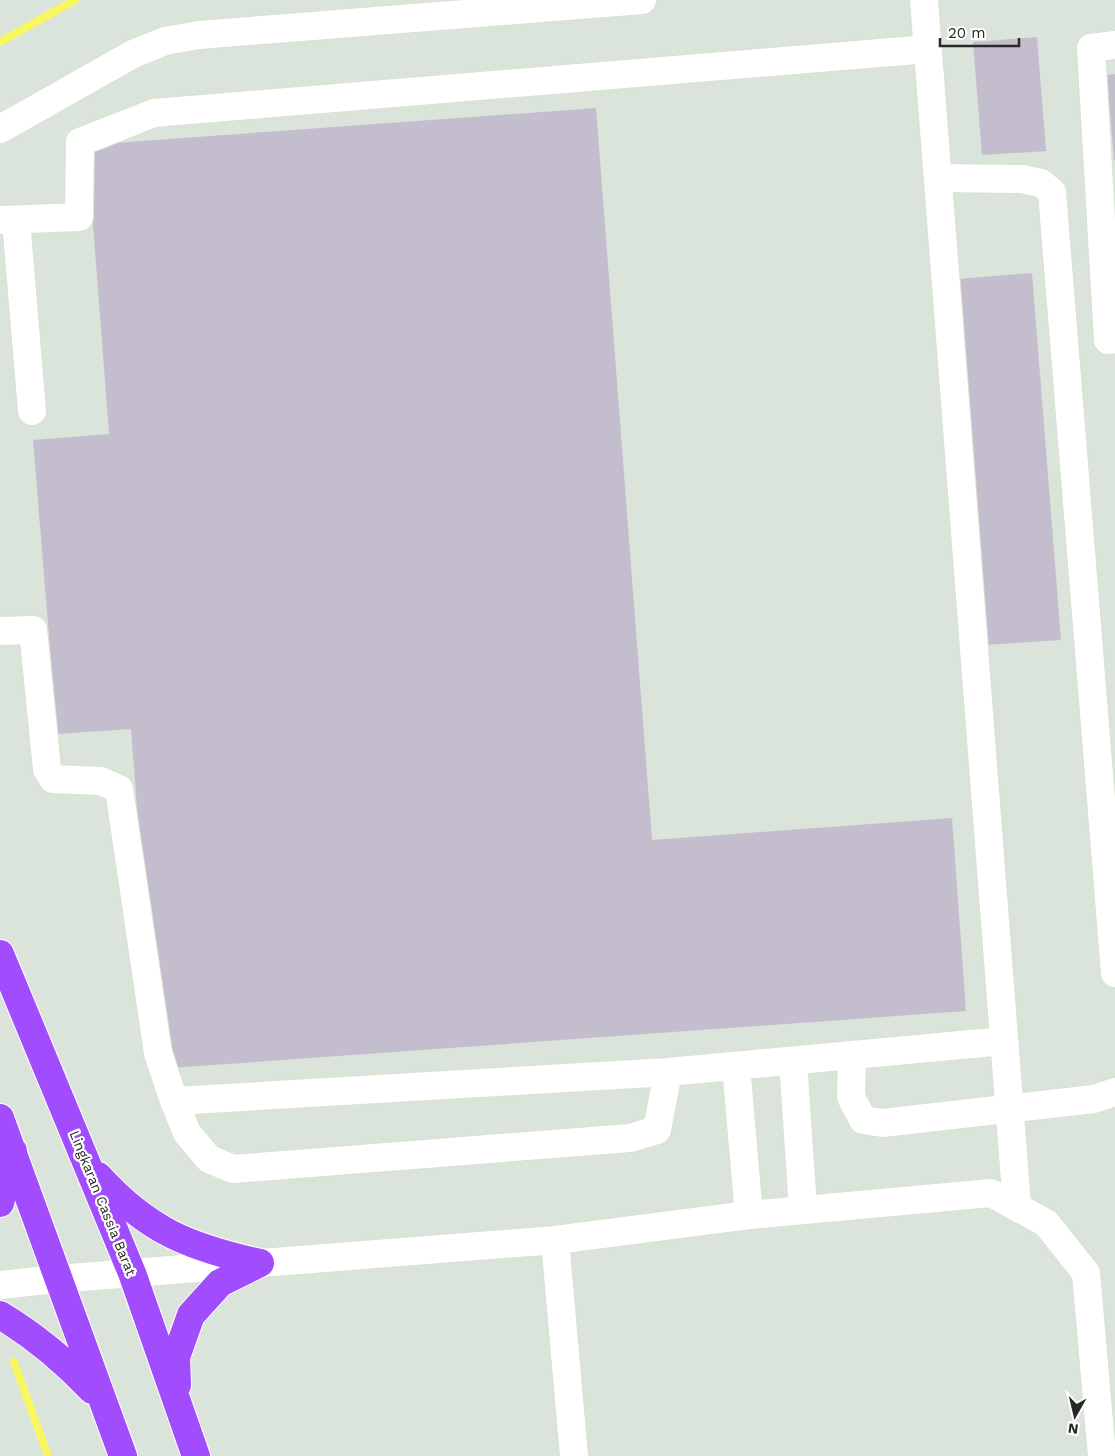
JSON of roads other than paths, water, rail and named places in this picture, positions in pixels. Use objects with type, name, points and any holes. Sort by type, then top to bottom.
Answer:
[{"type":"main road","name":"Lingkaran Cassia Barat","points":[[0,954],[132,1273],[196,1456]]},
{"type":"main road","points":[[0,1118],[122,1456]]},
{"type":"main road","points":[[0,1203],[6,1188],[13,1151]]},
{"type":"main road","points":[[87,1164],[121,1201],[163,1231],[210,1252],[260,1263]]},
{"type":"main road","points":[[177,1401],[176,1357],[191,1315],[220,1283],[260,1263]]},
{"type":"main road","points":[[0,1315],[31,1333],[68,1364],[100,1398]]},
{"type":"street","points":[[0,129],[133,54],[165,41],[199,35],[642,0]]},
{"type":"street","points":[[924,0],[1017,1206]]},
{"type":"street","points":[[1115,45],[1091,48],[1108,340],[1115,339]]},
{"type":"street","points":[[32,411],[8,220],[79,217],[80,142],[154,113],[928,48]]},
{"type":"street","points":[[938,178],[1022,179],[1041,183],[1052,192],[1115,973]]},
{"type":"street","points":[[0,631],[5,633],[33,630],[47,769],[53,779],[101,781],[119,789],[158,1053],[187,1133],[209,1159],[233,1169],[630,1138],[657,1130],[668,1072]]},
{"type":"street","points":[[174,1101],[668,1072],[1004,1041]]},
{"type":"street","points":[[852,1056],[851,1097],[863,1120],[882,1123],[1094,1099],[1115,1092]]},
{"type":"street","points":[[793,1061],[803,1209]]},
{"type":"street","points":[[736,1066],[749,1215]]},
{"type":"street","points":[[0,1285],[57,1278],[555,1240],[803,1209],[991,1192],[1046,1223],[1086,1274],[1102,1456]]},
{"type":"street","points":[[555,1240],[574,1456]]},
{"type":"waterway","points":[[0,42],[75,0]]},
{"type":"waterway","points":[[14,1362],[48,1456]]}]
